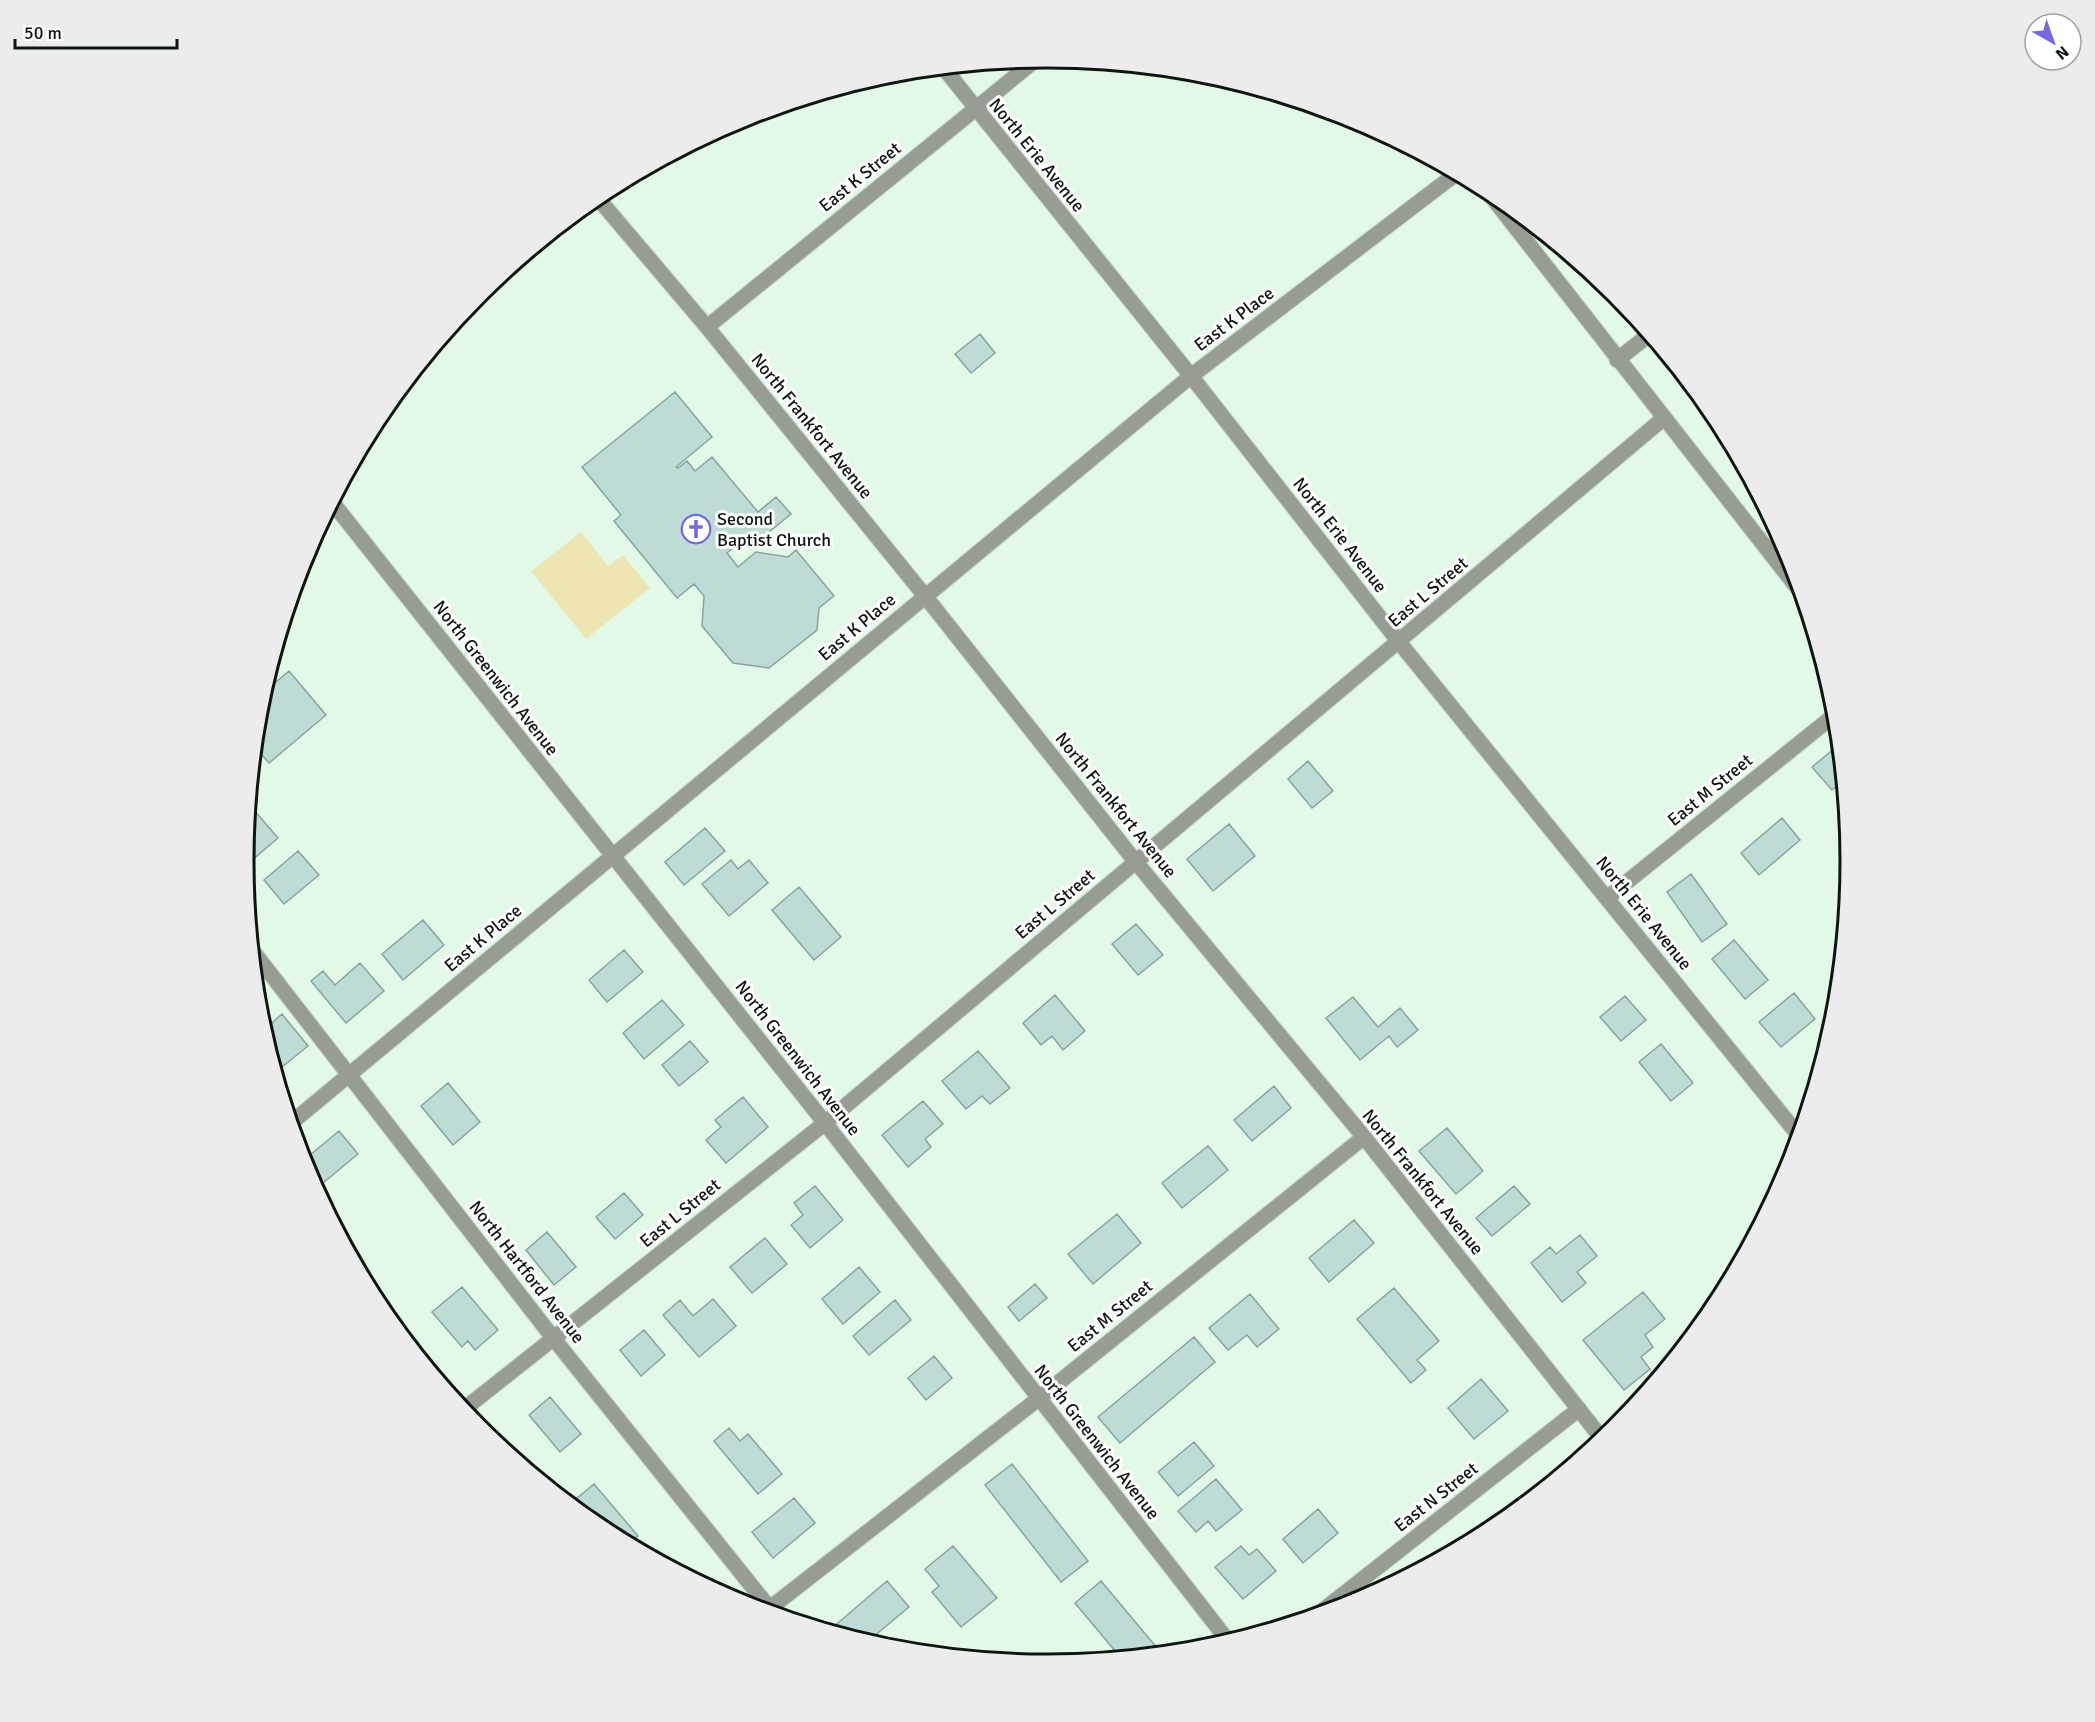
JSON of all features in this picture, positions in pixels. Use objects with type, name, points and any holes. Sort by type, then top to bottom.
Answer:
[{"type":"street","name":"East K Street","points":[[707,327],[1025,68]]},
{"type":"street","name":"North Erie Avenue","points":[[948,74],[1191,376],[1399,642],[1794,1130]]},
{"type":"street","name":"East K Place","points":[[297,1118],[1191,376],[1450,178]]},
{"type":"street","name":"North Frankfort Avenue","points":[[603,204],[707,327],[925,596],[1135,861],[1364,1137],[1597,1433]]},
{"type":"street","points":[[1503,211],[1788,576]]},
{"type":"street","points":[[1617,360],[1644,338]]},
{"type":"street","name":"East L Street","points":[[470,1405],[825,1123],[1664,418]]},
{"type":"street","name":"North Greenwich Avenue","points":[[337,508],[825,1123],[1223,1634]]},
{"type":"street","name":"East M Street","points":[[1607,898],[1828,720]]},
{"type":"street","name":"North Hartford Avenue","points":[[261,961],[554,1339],[762,1601]]},
{"type":"street","name":"East M Street","points":[[776,1606],[1364,1137]]},
{"type":"street","name":"East N Street","points":[[1339,1598],[1579,1409]]},
{"type":"shaded area","points":[[581,532],[608,566],[623,555],[650,588],[586,639],[531,571]]},
{"type":"building","points":[[980,334],[995,353],[971,373],[955,354]]},
{"type":"building","name":"Second Baptist Church","points":[[675,392],[712,437],[676,467],[678,468],[687,461],[695,471],[712,457],[758,512],[776,497],[791,514],[753,545],[746,537],[727,553],[738,567],[756,552],[788,557],[796,550],[834,596],[819,608],[817,630],[769,668],[733,663],[702,626],[704,596],[694,584],[677,598],[614,521],[621,515],[582,467]]},
{"type":"building","points":[[289,671],[326,715],[269,763],[261,754],[274,683]]},
{"type":"building","points":[[1833,750],[1837,786],[1832,790],[1812,767]]},
{"type":"building","points":[[1308,761],[1333,791],[1312,808],[1288,779]]},
{"type":"building","points":[[256,812],[278,838],[254,858]]},
{"type":"building","points":[[1782,818],[1800,840],[1759,875],[1741,853]]},
{"type":"building","points":[[1229,824],[1255,856],[1213,891],[1187,859]]},
{"type":"building","points":[[705,828],[725,851],[684,885],[665,862]]},
{"type":"building","points":[[298,851],[319,875],[284,904],[264,880]]},
{"type":"building","points":[[731,860],[738,869],[749,860],[768,883],[729,916],[702,884]]},
{"type":"building","points":[[1691,874],[1727,924],[1702,942],[1667,892]]},
{"type":"building","points":[[799,887],[841,937],[814,960],[772,910]]},
{"type":"building","points":[[423,920],[444,945],[403,980],[382,954]]},
{"type":"building","points":[[1136,924],[1163,955],[1138,975],[1112,944]]},
{"type":"building","points":[[1734,940],[1768,980],[1745,999],[1712,959]]},
{"type":"building","points":[[624,950],[643,972],[607,1002],[589,980]]},
{"type":"building","points":[[360,963],[384,991],[346,1023],[311,981],[323,971],[335,985]]},
{"type":"building","points":[[1794,993],[1815,1019],[1781,1047],[1759,1022]]},
{"type":"building","points":[[1055,995],[1085,1031],[1063,1050],[1052,1036],[1041,1045],[1023,1023]]},
{"type":"building","points":[[1625,996],[1646,1020],[1621,1041],[1600,1017]]},
{"type":"building","points":[[1353,997],[1378,1027],[1400,1008],[1418,1030],[1397,1047],[1389,1036],[1360,1060],[1326,1018]]},
{"type":"building","points":[[662,1000],[684,1025],[644,1059],[623,1033]]},
{"type":"building","points":[[282,1014],[308,1046],[282,1067],[281,1066],[271,1024]]},
{"type":"building","points":[[690,1041],[708,1062],[679,1086],[662,1065]]},
{"type":"building","points":[[1661,1044],[1693,1083],[1671,1101],[1639,1062]]},
{"type":"building","points":[[978,1051],[1010,1088],[990,1104],[982,1096],[966,1109],[942,1081]]},
{"type":"building","points":[[448,1083],[480,1122],[453,1145],[421,1106]]},
{"type":"building","points":[[1274,1086],[1291,1108],[1252,1141],[1234,1120]]},
{"type":"building","points":[[743,1097],[768,1127],[726,1163],[706,1140],[721,1127],[715,1120]]},
{"type":"building","points":[[923,1101],[943,1124],[925,1139],[931,1147],[908,1167],[882,1135]]},
{"type":"building","points":[[1447,1128],[1483,1171],[1456,1194],[1419,1151]]},
{"type":"building","points":[[339,1131],[358,1154],[323,1183],[310,1155]]},
{"type":"building","points":[[1208,1146],[1228,1170],[1182,1208],[1162,1183]]},
{"type":"building","points":[[815,1186],[843,1220],[810,1248],[791,1225],[803,1215],[794,1203]]},
{"type":"building","points":[[1514,1186],[1530,1204],[1492,1236],[1476,1218]]},
{"type":"building","points":[[624,1193],[643,1215],[615,1239],[596,1217]]},
{"type":"building","points":[[1117,1214],[1141,1243],[1093,1284],[1068,1254]]},
{"type":"building","points":[[1354,1220],[1374,1243],[1329,1282],[1309,1258]]},
{"type":"building","points":[[547,1232],[576,1267],[554,1285],[526,1250]]},
{"type":"building","points":[[1580,1235],[1597,1256],[1577,1272],[1586,1283],[1562,1302],[1531,1263],[1550,1247],[1556,1254]]},
{"type":"building","points":[[765,1238],[787,1264],[752,1293],[730,1267]]},
{"type":"building","points":[[859,1267],[880,1292],[843,1324],[822,1299]]},
{"type":"building","points":[[1035,1284],[1047,1298],[1019,1321],[1008,1307]]},
{"type":"building","points":[[462,1287],[498,1330],[475,1350],[468,1341],[462,1347],[432,1312]]},
{"type":"building","points":[[1394,1288],[1439,1341],[1417,1360],[1426,1370],[1411,1383],[1357,1319]]},
{"type":"building","points":[[1643,1292],[1665,1319],[1645,1335],[1653,1347],[1641,1357],[1650,1369],[1624,1390],[1583,1340]]},
{"type":"building","points":[[1250,1294],[1279,1329],[1257,1347],[1247,1335],[1228,1350],[1209,1328]]},
{"type":"building","points":[[713,1299],[736,1326],[699,1357],[663,1315],[680,1300],[693,1316]]},
{"type":"building","points":[[895,1300],[911,1320],[869,1355],[853,1336]]},
{"type":"building","points":[[644,1330],[665,1355],[641,1376],[620,1350]]},
{"type":"building","points":[[1194,1337],[1215,1362],[1120,1443],[1098,1417]]},
{"type":"building","points":[[934,1356],[952,1378],[926,1400],[908,1378]]},
{"type":"building","points":[[1481,1379],[1508,1411],[1474,1439],[1448,1408]]},
{"type":"building","points":[[550,1397],[581,1434],[560,1452],[529,1415]]},
{"type":"building","points":[[729,1428],[740,1441],[748,1434],[782,1474],[758,1494],[714,1441]]},
{"type":"building","points":[[1194,1442],[1214,1466],[1178,1496],[1158,1472]]},
{"type":"building","points":[[1012,1464],[1088,1561],[1061,1582],[985,1485]]},
{"type":"building","points":[[1216,1479],[1242,1510],[1216,1531],[1208,1521],[1196,1532],[1178,1511]]},
{"type":"building","points":[[594,1484],[638,1536],[635,1538],[576,1499]]},
{"type":"building","points":[[794,1498],[815,1523],[773,1558],[752,1532]]},
{"type":"building","points":[[1318,1509],[1338,1533],[1303,1563],[1283,1539]]},
{"type":"building","points":[[953,1546],[997,1598],[961,1627],[932,1592],[939,1586],[925,1569]]},
{"type":"building","points":[[1241,1546],[1249,1555],[1257,1549],[1276,1571],[1243,1599],[1215,1567]]},
{"type":"building","points":[[887,1581],[909,1607],[876,1635],[835,1625]]},
{"type":"building","points":[[1101,1581],[1156,1647],[1115,1651],[1075,1603]]},
{"type":"place","name":"Second Baptist Church","points":[[696,529]]}]
